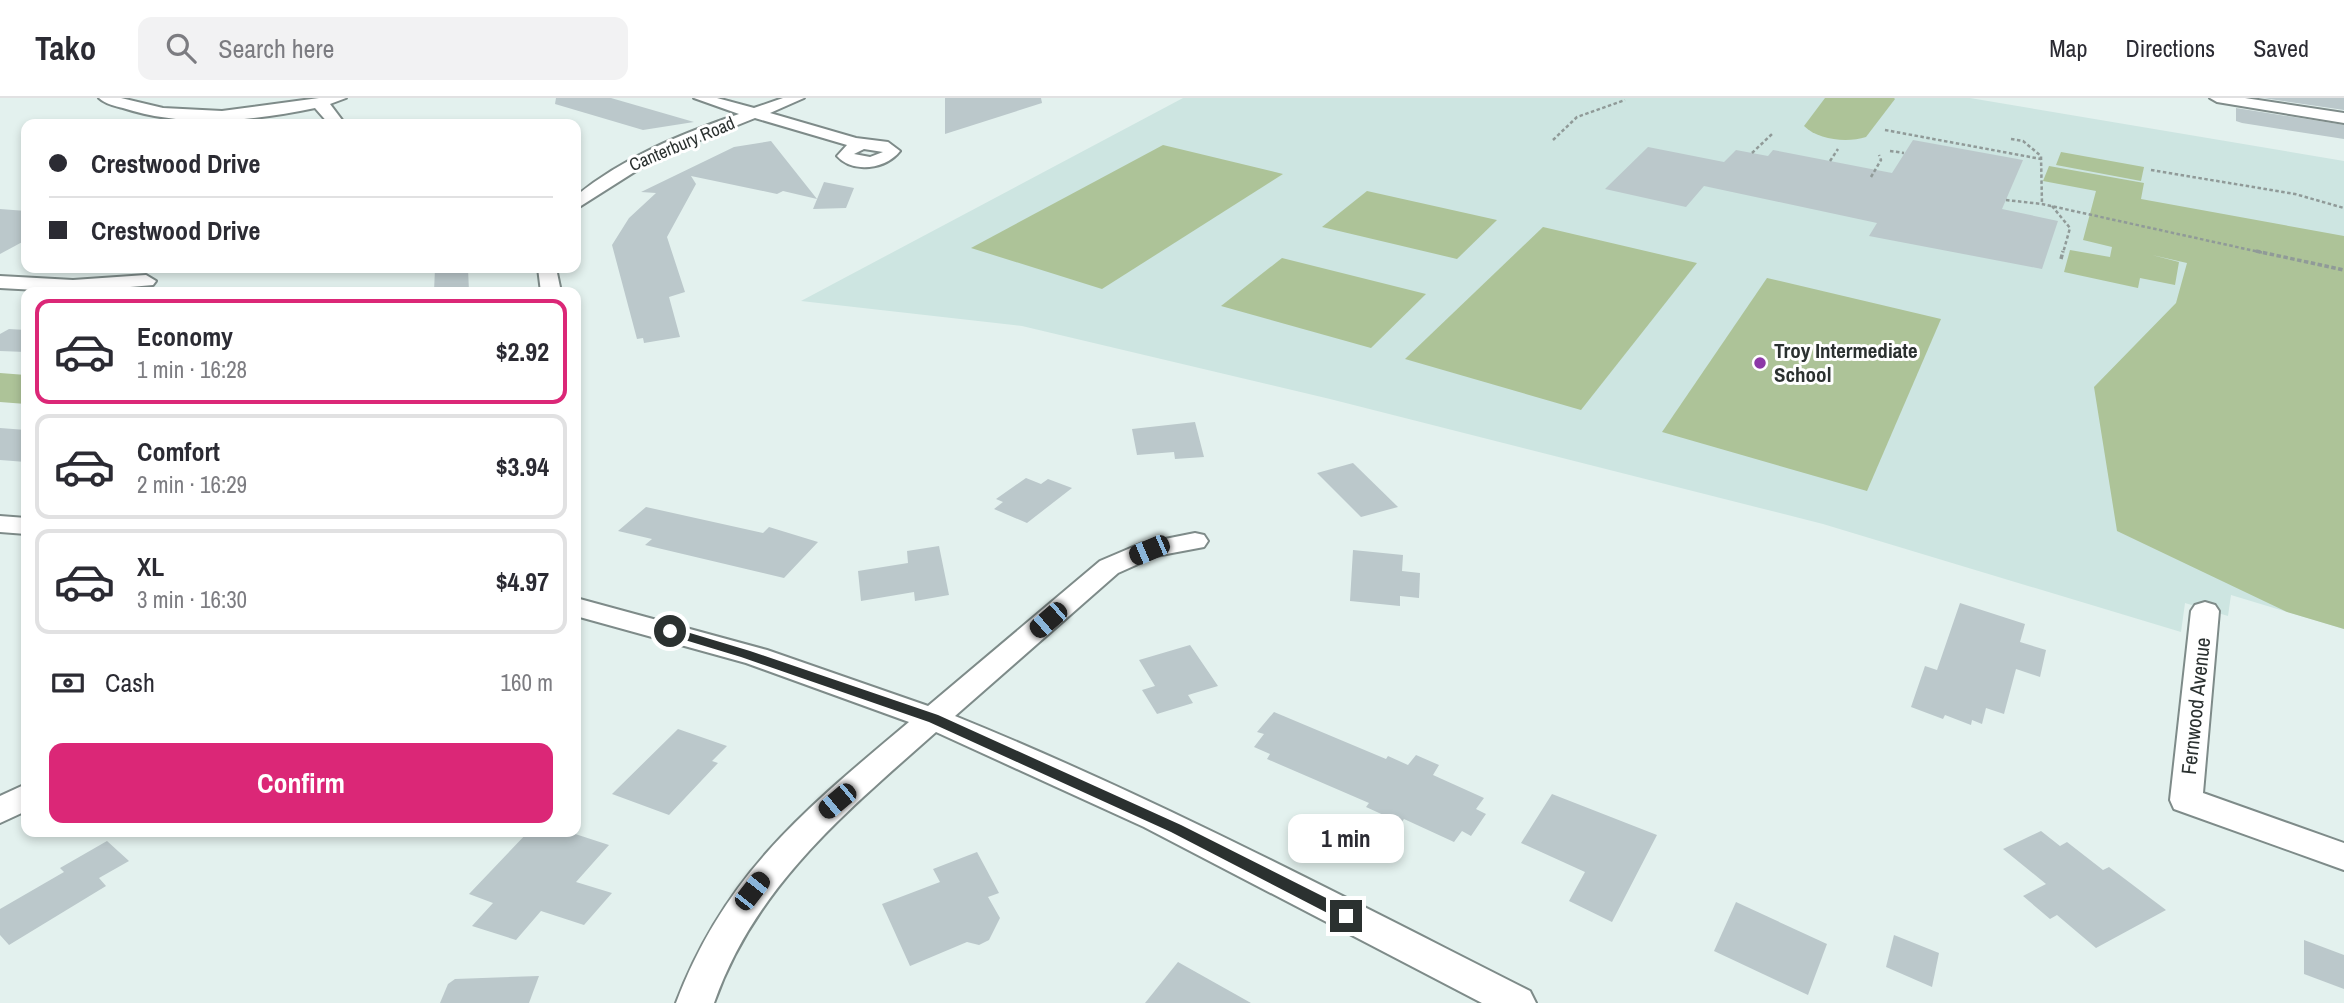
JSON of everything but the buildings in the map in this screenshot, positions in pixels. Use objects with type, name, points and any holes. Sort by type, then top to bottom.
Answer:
[{"type":"street","points":[[106,98],[146,112],[189,116],[244,114],[339,98]]},
{"type":"street","points":[[701,98],[845,139],[858,146]]},
{"type":"street","name":"Canterbury Road","points":[[581,200],[619,172],[649,155],[797,98]]},
{"type":"street","points":[[2217,98],[2344,118]]},
{"type":"street","points":[[319,103],[334,119]]},
{"type":"street","points":[[0,282],[73,286],[146,281]]},
{"type":"street","points":[[0,524],[21,526]]},
{"type":"street","points":[[695,1003],[726,933],[752,891],[781,854],[818,817],[1109,567],[1149,550],[1195,541]]},
{"type":"street","points":[[581,608],[745,654],[933,719],[1176,828],[1517,1003]]},
{"type":"street","name":"Fernwood Avenue","points":[[2205,611],[2186,800],[2344,857]]},
{"type":"street","points":[[0,811],[21,799]]},
{"type":"path","points":[[1553,140],[1577,117],[1625,100]]},
{"type":"path","points":[[1885,130],[2041,159]]},
{"type":"path","points":[[1752,153],[1772,134]]},
{"type":"path","points":[[2011,139],[2023,141],[2041,159]]},
{"type":"path","points":[[1830,161],[1838,149]]},
{"type":"path","points":[[1890,151],[1904,153]]},
{"type":"path","points":[[1871,177],[1881,160],[1879,155]]},
{"type":"path","points":[[2041,159],[2039,172],[2042,204]]},
{"type":"path","points":[[2151,170],[2295,194],[2344,208]]},
{"type":"path","points":[[2006,200],[2042,204],[2344,270]]},
{"type":"path","points":[[2051,206],[2070,228],[2061,258]]},
{"type":"shaded area","name":"Troy Intermediate School","points":[[1183,98],[1970,98],[2344,161],[2344,629],[2231,595],[2228,616],[2185,603],[2181,632],[1823,524],[1330,399],[1022,326],[801,301]]},
{"type":"green space","points":[[1825,98],[1895,99],[1866,137],[1842,140],[1825,137],[1804,126]]},
{"type":"green space","points":[[1163,145],[1283,174],[1102,289],[971,248]]},
{"type":"green space","points":[[2061,152],[2144,167],[2141,181],[2056,165]]},
{"type":"green space","points":[[2049,166],[2144,183],[2141,199],[2344,236],[2344,629],[2287,612],[2117,531],[2094,387],[2176,303],[2187,263],[2152,255],[2179,262],[2175,285],[2140,278],[2138,288],[2064,272],[2070,250],[2110,257],[2112,247],[2083,240],[2096,191],[2043,181]]},
{"type":"green space","points":[[1367,191],[1497,220],[1457,259],[1322,227]]},
{"type":"green space","points":[[1543,227],[1697,263],[1581,410],[1405,359]]},
{"type":"green space","points":[[1282,258],[1426,294],[1371,348],[1221,306]]},
{"type":"green space","points":[[1767,278],[1941,319],[1867,491],[1662,432]]},
{"type":"green space","points":[[0,373],[21,375],[21,404],[0,402]]},
{"type":"place","name":"Troy Intermediate School","points":[[1760,363]]},
{"type":"route","points":[[670,631],[933,719],[1176,828],[1346,916]]}]
